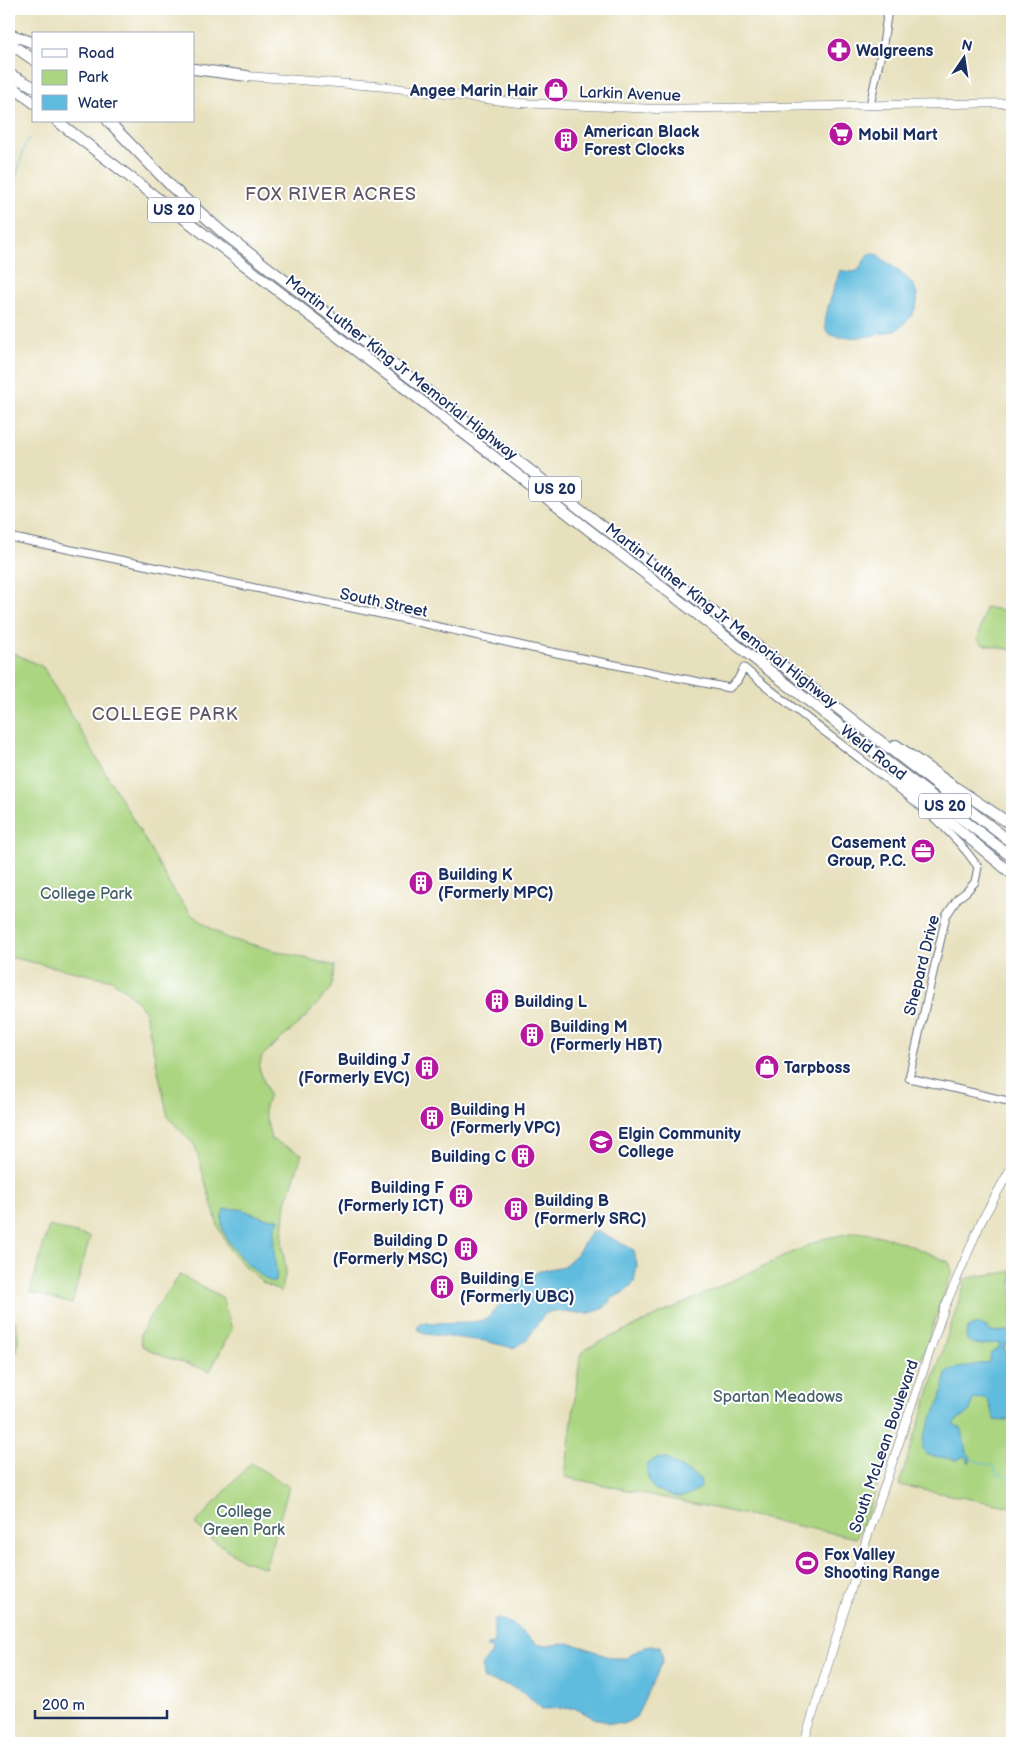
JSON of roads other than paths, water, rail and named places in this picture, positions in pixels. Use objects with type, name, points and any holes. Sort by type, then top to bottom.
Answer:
[{"type":"highway","points":[[9,34],[32,42]]},
{"type":"highway","points":[[9,43],[32,59]]},
{"type":"highway","points":[[195,69],[247,76]]},
{"type":"highway","points":[[9,74],[32,86]]},
{"type":"highway","points":[[195,75],[247,76]]},
{"type":"highway","points":[[9,84],[32,101]]},
{"type":"highway","name":"Martin Luther King Jr Memorial Highway","points":[[59,122],[540,492],[878,756],[1012,857]]},
{"type":"highway","name":"Martin Luther King Jr Memorial Highway","points":[[109,122],[173,188],[222,232],[1012,843]]},
{"type":"highway","points":[[818,692],[839,704],[952,785],[1012,825]]},
{"type":"highway","points":[[878,756],[888,771],[1012,874]]},
{"type":"main road","name":"Larkin Avenue","points":[[247,76],[386,87],[529,104],[657,109],[1012,103]]},
{"type":"main road","name":"South McLean Boulevard","points":[[804,1743],[864,1547],[944,1309],[981,1222],[1012,1166]]},
{"type":"street","points":[[870,105],[885,35],[888,9]]},
{"type":"street","name":"South Street","points":[[9,537],[400,618],[539,650],[729,688],[737,681],[744,668]]},
{"type":"street","name":"Weld Road","points":[[744,668],[897,787],[931,816],[967,851],[978,867]]},
{"type":"street","name":"Shepard Drive","points":[[978,867],[975,882],[958,898],[946,916],[909,1078],[1012,1102]]},
{"type":"water","points":[[868,254],[878,255],[913,285],[917,298],[917,305],[914,311],[908,320],[893,331],[861,337],[838,337],[830,334],[826,330],[826,317],[840,270],[855,272]]},
{"type":"water","points":[[225,1209],[241,1209],[266,1218],[278,1218],[274,1239],[277,1276],[274,1283],[245,1262],[228,1240],[223,1229],[222,1218]]},
{"type":"water","points":[[591,1232],[600,1232],[634,1250],[637,1266],[634,1282],[625,1292],[612,1298],[604,1308],[590,1313],[552,1311],[544,1314],[527,1340],[513,1348],[485,1341],[425,1334],[418,1329],[418,1325],[423,1323],[473,1322],[487,1319],[523,1279],[540,1271],[564,1266],[577,1254]]},
{"type":"water","points":[[979,1324],[987,1327],[991,1332],[1009,1331],[1012,1333],[1012,1345],[1004,1345],[1004,1349],[1012,1359],[1012,1418],[1002,1421],[995,1420],[987,1399],[973,1399],[970,1411],[954,1422],[954,1425],[962,1431],[967,1453],[971,1457],[969,1463],[964,1456],[957,1460],[927,1455],[923,1449],[923,1441],[941,1398],[946,1374],[952,1369],[989,1362],[991,1353],[999,1348],[1000,1343],[979,1345],[967,1340],[966,1333],[968,1329]]},
{"type":"water","points":[[657,1458],[667,1459],[700,1479],[701,1487],[683,1497],[654,1489],[648,1477],[647,1467],[648,1463]]},
{"type":"water","points":[[498,1618],[512,1624],[538,1645],[567,1643],[584,1647],[611,1658],[626,1658],[640,1649],[660,1646],[663,1659],[636,1717],[624,1724],[609,1723],[591,1717],[576,1708],[542,1709],[528,1696],[516,1689],[484,1680],[483,1666],[485,1660],[491,1655],[492,1649],[486,1646],[494,1643],[494,1620]]},
{"type":"waterway","points":[[9,204],[25,144],[30,138]]},
{"type":"waterway","points":[[970,1459],[994,1466],[997,1475],[1003,1474],[1012,1483]]},
{"type":"place","name":"Walgreens","points":[[839,50]]},
{"type":"place","name":"Angee Marin Hair","points":[[556,90]]},
{"type":"place","name":"Mobil Mart","points":[[841,134]]},
{"type":"place","name":"American Black Forest Clocks","points":[[566,140]]},
{"type":"place","name":"Casement Group, P.C.","points":[[923,851]]},
{"type":"place","name":"Building K (Formerly MPC)","points":[[421,883]]},
{"type":"place","name":"Building L","points":[[497,1001]]},
{"type":"place","name":"Building M (Formerly HBT)","points":[[532,1035]]},
{"type":"place","name":"Tarpboss","points":[[767,1067]]},
{"type":"place","name":"Building J (Formerly EVC)","points":[[427,1068]]},
{"type":"place","name":"Building H (Formerly VPC)","points":[[432,1118]]},
{"type":"place","name":"Elgin Community College","points":[[601,1142]]},
{"type":"place","name":"Building C","points":[[523,1156]]},
{"type":"place","name":"Building F (Formerly ICT)","points":[[461,1196]]},
{"type":"place","name":"Building B (Formerly SRC)","points":[[516,1209]]},
{"type":"place","name":"Building D (Formerly MSC)","points":[[466,1249]]},
{"type":"place","name":"Building E (Formerly UBC)","points":[[442,1287]]},
{"type":"place","name":"Fox Valley Shooting Range","points":[[807,1563]]},
{"type":"district","name":"FOX RIVER ACRES","points":[[331,194]]},
{"type":"district","name":"COLLEGE PARK","points":[[165,714]]},
{"type":"park label","name":"College Park","points":[[86,893]]},
{"type":"park label","name":"Spartan Meadows","points":[[778,1396]]},
{"type":"park label","name":"College Green Park","points":[[244,1520]]}]
